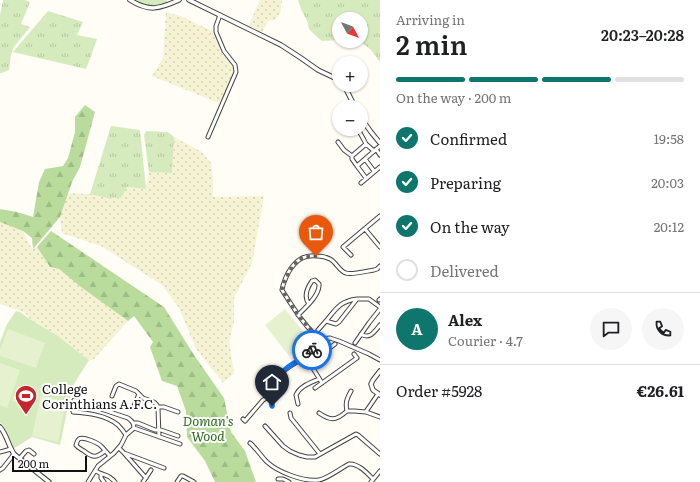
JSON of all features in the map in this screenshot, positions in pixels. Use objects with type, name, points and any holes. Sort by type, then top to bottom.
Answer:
[{"type":"street","points":[[130,0],[152,8],[160,8],[178,0]]},
{"type":"street","points":[[189,0],[281,45],[318,70],[332,77]]},
{"type":"street","points":[[208,137],[236,72],[235,65],[224,51],[216,32],[216,26],[220,15]]},
{"type":"street","points":[[357,166],[380,144],[368,128]]},
{"type":"street","points":[[362,136],[366,144],[380,155]]},
{"type":"street","points":[[338,142],[344,150],[352,156],[352,159],[366,178]]},
{"type":"street","points":[[352,156],[366,144]]},
{"type":"street","points":[[365,159],[374,171]]},
{"type":"street","points":[[361,183],[380,167]]},
{"type":"street","points":[[351,255],[343,247],[379,218]]},
{"type":"street","points":[[365,229],[380,247]]},
{"type":"street","points":[[380,266],[374,270],[348,274],[343,272],[332,261],[324,256],[308,256],[299,260],[292,266],[283,284],[282,290],[298,315],[316,336],[321,339],[330,338],[339,341],[380,360]]},
{"type":"street","points":[[298,315],[309,304],[317,292],[319,284],[315,280],[308,286],[305,299],[309,304]]},
{"type":"street","points":[[326,321],[336,324],[339,322],[357,299]]},
{"type":"street","points":[[318,330],[339,305],[345,301],[357,299],[370,300],[380,308],[355,343]]},
{"type":"street","points":[[361,334],[364,336],[369,336],[380,325]]},
{"type":"street","points":[[272,406],[273,387],[280,375],[288,368],[306,357],[321,339]]},
{"type":"street","points":[[310,363],[335,344]]},
{"type":"street","points":[[315,388],[357,358],[354,354]]},
{"type":"street","points":[[306,357],[322,383]]},
{"type":"street","points":[[366,412],[379,395],[372,388],[371,384],[380,371]]},
{"type":"street","points":[[298,404],[296,395],[298,391],[319,379]]},
{"type":"street","points":[[112,396],[116,386],[119,384],[136,391],[143,398],[154,402],[158,407],[159,437]]},
{"type":"street","points":[[347,411],[346,400],[351,391]]},
{"type":"street","points":[[134,406],[139,394]]},
{"type":"street","points":[[243,419],[245,421],[264,400],[267,398],[272,398]]},
{"type":"street","points":[[74,400],[128,418],[133,422],[154,430],[159,430],[178,436]]},
{"type":"street","points":[[158,407],[164,407],[178,412]]},
{"type":"street","points":[[73,408],[73,412],[89,413],[106,418],[118,426],[126,435]]},
{"type":"street","points":[[319,413],[327,418],[335,419],[339,418],[347,411],[366,412],[380,417]]},
{"type":"street","points":[[290,414],[291,418],[320,454]]},
{"type":"street","points":[[133,422],[134,428]]},
{"type":"street","points":[[266,426],[283,446],[290,451],[308,457],[315,457],[356,434],[380,454]]},
{"type":"street","points":[[0,427],[5,434],[14,454],[49,482]]},
{"type":"street","points":[[88,482],[98,466],[119,448],[126,435],[134,428]]},
{"type":"street","points":[[134,428],[180,444]]},
{"type":"street","points":[[105,451],[100,456],[90,456],[76,445],[77,441],[82,438],[101,446],[110,456]]},
{"type":"street","points":[[250,443],[266,461],[282,472],[299,479],[316,481],[323,479],[349,464],[357,465],[372,481],[380,471]]},
{"type":"street","points":[[119,448],[146,478]]},
{"type":"street","points":[[0,452],[11,449]]},
{"type":"street","points":[[20,458],[26,451],[29,450],[34,454]]},
{"type":"street","points":[[124,453],[164,468]]},
{"type":"street","points":[[0,470],[14,454]]},
{"type":"street","points":[[143,482],[151,470]]},
{"type":"street","points":[[96,471],[110,477],[115,482]]},
{"type":"street","points":[[101,474],[101,478],[104,482]]},
{"type":"street","points":[[177,482],[181,476],[183,476],[194,482]]},
{"type":"street","points":[[278,479],[289,482]]},
{"type":"shaded area","points":[[260,0],[282,0],[280,14],[275,20],[268,21],[262,33],[249,25]]},
{"type":"shaded area","points":[[166,12],[183,17],[212,31],[222,54],[235,68],[221,104],[152,76],[163,58]]},
{"type":"shaded area","points":[[174,137],[202,152],[211,163],[213,197],[264,196],[252,263],[234,298],[234,322],[229,341],[234,373],[223,383],[196,349],[179,308],[162,285],[101,246],[62,233],[60,217],[67,193],[90,194],[107,198],[126,187],[146,189],[149,172],[172,173]]},
{"type":"shaded area","points":[[0,222],[23,231],[32,249],[37,247],[50,267],[59,269],[128,321],[93,360],[89,360],[58,336],[31,320],[24,312],[0,304]]},
{"type":"green space","points":[[3,0],[25,0],[30,2],[21,24],[30,27],[14,47],[11,55],[9,70],[0,73],[0,15]]},
{"type":"green space","points":[[134,0],[167,0],[167,2],[160,6],[148,6]]},
{"type":"green space","points":[[298,0],[380,0],[380,62],[368,48],[368,12],[332,12],[332,40],[322,41],[309,29]]},
{"type":"green space","points":[[48,11],[83,22],[77,35],[97,39],[86,69],[13,52]]},
{"type":"green space","points":[[85,105],[95,112],[80,167],[72,182],[60,217],[33,249],[32,238],[23,231],[0,222],[0,209],[33,217],[39,182],[45,169],[63,166],[68,158],[75,132],[75,117]]},
{"type":"green space","points":[[111,126],[140,130],[146,189],[127,187],[121,198],[107,198],[90,194]]},
{"type":"green space","points":[[146,131],[168,132],[174,137],[172,173],[149,172],[144,135]]},
{"type":"green space","name":"Doman's Wood","points":[[51,231],[164,307],[194,355],[224,398],[231,432],[245,451],[256,482],[215,482],[205,461],[187,437],[186,411],[177,386],[162,381],[150,347],[153,342],[134,316],[128,321],[59,269],[50,267],[37,247]]},
{"type":"green space","points":[[285,309],[309,339],[289,356],[265,325]]},
{"type":"green space","points":[[16,311],[58,336],[89,360],[72,387],[60,445],[32,437],[13,449],[3,425],[0,423],[0,342],[7,324]]},
{"type":"green space","points":[[8,329],[45,343],[36,368],[0,356],[0,350]]},
{"type":"green space","points":[[0,363],[20,370],[7,408],[0,405]]},
{"type":"green space","points":[[17,387],[38,393],[34,407],[12,401]]},
{"type":"green space","points":[[41,395],[66,401],[58,442],[32,436]]},
{"type":"way so far","points":[[312,350],[321,339],[316,336],[298,315],[282,290],[283,284],[292,266],[296,262],[308,256],[316,256]]},
{"type":"place","name":"College Corinthians A.F.C.","points":[[26,416]]},
{"type":"route","points":[[272,406],[273,387],[280,375],[295,362],[306,357],[312,350]]}]
